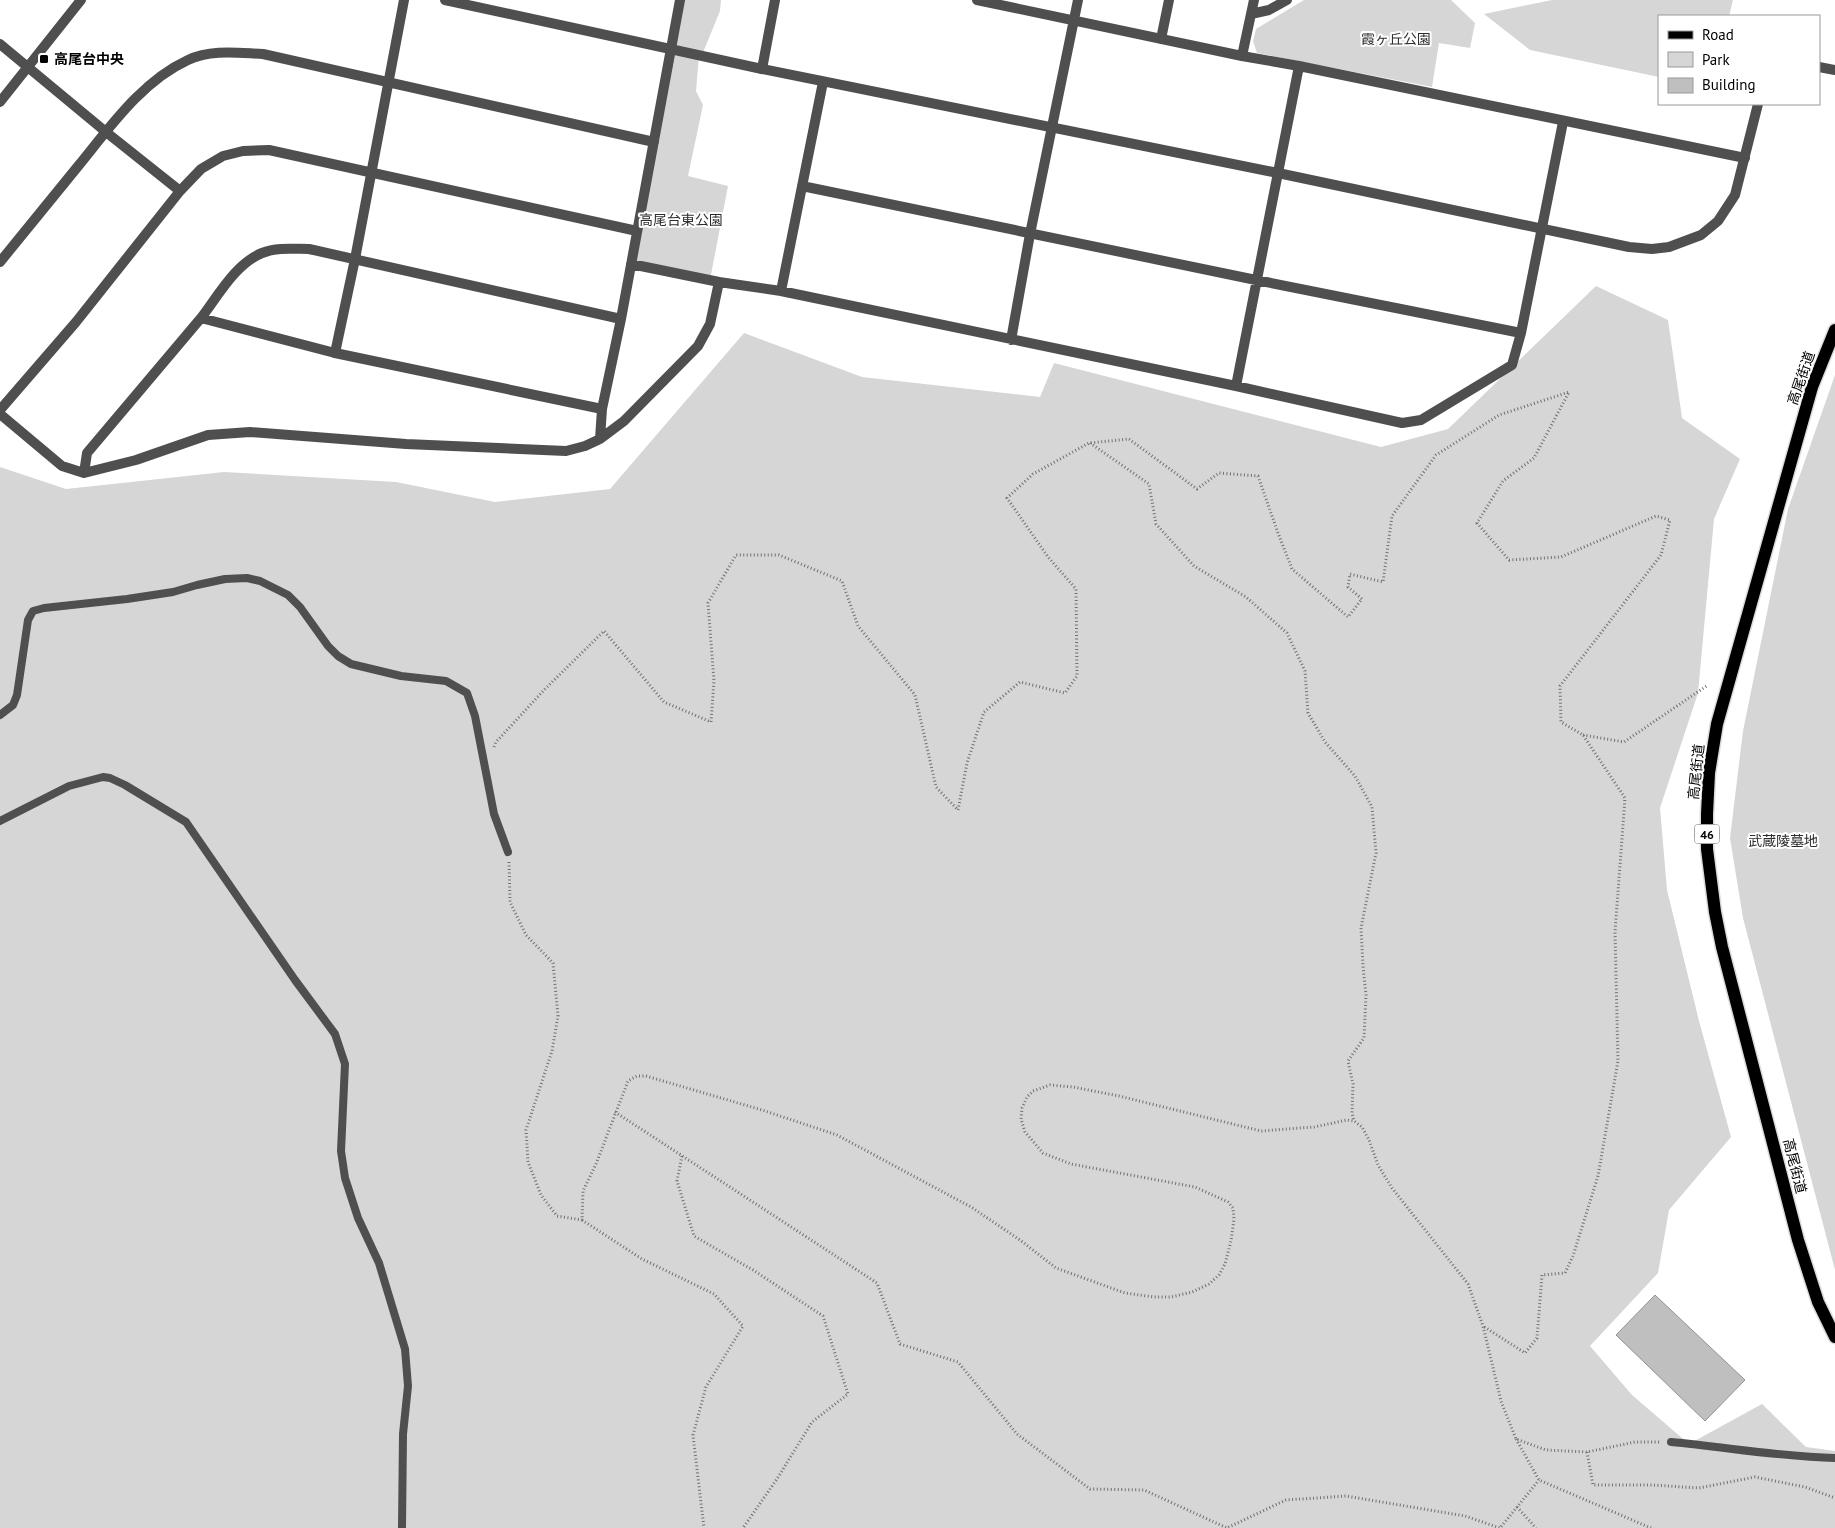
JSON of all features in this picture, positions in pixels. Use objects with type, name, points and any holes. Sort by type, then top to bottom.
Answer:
[{"type":"main road","name":"高尾街道","points":[[1835,330],[1812,387],[1717,724],[1709,772],[1707,814],[1710,879],[1722,947],[1798,1240],[1818,1302],[1835,1337]]},
{"type":"street","points":[[0,102],[29,68],[81,0]]},
{"type":"street","points":[[336,352],[404,0]]},
{"type":"street","points":[[445,0],[823,82],[1278,173],[1629,247],[1652,249],[1669,247],[1701,235],[1718,221],[1735,195],[1758,105]]},
{"type":"street","points":[[600,439],[602,409],[621,319],[680,0]]},
{"type":"street","points":[[762,68],[775,0]]},
{"type":"street","points":[[977,0],[1745,158]]},
{"type":"street","points":[[1011,340],[1051,127],[1078,0]]},
{"type":"street","points":[[1161,39],[1169,0]]},
{"type":"street","points":[[1242,56],[1254,0]]},
{"type":"street","points":[[1251,14],[1269,10],[1287,0]]},
{"type":"street","points":[[0,44],[180,191]]},
{"type":"street","points":[[0,262],[106,132],[146,87],[188,60],[207,54],[226,52],[263,54],[654,142]]},
{"type":"street","points":[[1236,386],[1299,66]]},
{"type":"street","points":[[1820,68],[1835,70]]},
{"type":"street","points":[[781,291],[823,82]]},
{"type":"street","points":[[631,264],[719,282],[781,291],[1236,386],[1402,423],[1421,420],[1512,365],[1521,333],[1563,122]]},
{"type":"street","points":[[0,410],[76,322],[180,191],[201,170],[223,156],[242,151],[268,150],[637,231]]},
{"type":"street","points":[[802,186],[1521,333]]},
{"type":"street","points":[[84,473],[87,453],[201,318],[236,272],[249,261],[263,253],[286,248],[309,249],[621,319]]},
{"type":"street","points":[[0,414],[62,466],[84,473],[136,460],[208,435],[232,432],[406,444],[566,451],[585,446],[600,439],[624,421],[698,346],[710,324],[719,282]]},
{"type":"street","points":[[201,318],[336,352],[602,409]]},
{"type":"lane","points":[[0,715],[13,705],[28,620],[33,611],[173,592],[225,579],[246,578],[260,580],[288,595],[300,607],[328,646],[338,656],[352,664],[401,676],[446,681],[467,693],[475,716],[494,814],[508,852]]},
{"type":"lane","points":[[0,821],[69,786],[103,777],[125,786],[186,822],[334,1034],[345,1064],[341,1151],[345,1178],[358,1218],[379,1263],[405,1350],[408,1386],[403,1434],[402,1528]]},
{"type":"lane","points":[[1672,1442],[1755,1450],[1797,1457],[1835,1458]]},
{"type":"path","points":[[484,769],[496,742],[544,689],[604,631],[664,702],[711,722],[714,681],[708,603],[736,555],[779,555],[842,581],[858,626],[914,696],[936,786],[958,810],[967,763],[984,712],[1020,682],[1065,693],[1077,676],[1076,590],[1048,557],[1006,498],[1033,474],[1089,443],[1130,439],[1196,489],[1219,473],[1258,476],[1292,569],[1348,617],[1362,599],[1348,587],[1350,574],[1383,582],[1392,516],[1436,455],[1499,415],[1569,392],[1534,458],[1503,481],[1476,523],[1509,560],[1561,557],[1656,516],[1670,520],[1661,555],[1560,686],[1561,722],[1583,735],[1624,742],[1708,685]]},
{"type":"path","points":[[1089,443],[1149,484],[1156,524],[1194,566],[1246,597],[1287,633],[1305,671],[1308,713],[1326,742],[1355,776],[1372,807],[1376,853],[1361,928],[1366,995],[1364,1038],[1348,1061],[1353,1084],[1352,1113],[1354,1122]]},
{"type":"path","points":[[1483,1326],[1525,1353],[1537,1338],[1542,1275],[1565,1273],[1573,1256],[1598,1176],[1618,1060],[1615,932],[1626,798],[1583,735]]},
{"type":"path","points":[[508,852],[510,902],[526,935],[553,963],[558,1016],[552,1051],[526,1130],[528,1162],[542,1195],[557,1216],[582,1220],[642,1259],[714,1294],[743,1326],[706,1387],[693,1435],[704,1528]]},
{"type":"path","points":[[582,1220],[583,1191],[596,1164],[628,1082],[636,1076],[646,1076],[772,1113],[837,1135],[971,1207],[1020,1240],[1056,1268],[1125,1293],[1171,1297],[1192,1292],[1208,1284],[1219,1275],[1225,1264],[1231,1241],[1234,1219],[1233,1208],[1228,1202],[1195,1187],[1071,1164],[1043,1153],[1025,1132],[1021,1119],[1024,1102],[1033,1091],[1050,1085],[1073,1087],[1261,1131],[1314,1127],[1347,1120],[1354,1122],[1362,1127],[1370,1140],[1378,1165],[1392,1188],[1468,1284],[1483,1326],[1501,1401],[1516,1439],[1539,1480],[1651,1528]]},
{"type":"path","points":[[615,1112],[877,1283],[900,1344],[958,1362],[1017,1434],[1090,1489],[1144,1490],[1227,1528],[1286,1500],[1346,1496],[1465,1516],[1500,1528],[1539,1480]]},
{"type":"path","points":[[682,1156],[677,1181],[694,1236],[753,1270],[823,1316],[848,1394],[812,1422],[777,1480],[743,1528]]},
{"type":"path","points":[[1516,1439],[1546,1450],[1587,1452],[1635,1442],[1672,1442]]},
{"type":"path","points":[[1587,1452],[1593,1485],[1652,1485],[1699,1488],[1754,1477],[1805,1487],[1835,1498]]},
{"type":"path","points":[[1517,1507],[1536,1528]]},
{"type":"green space","name":"高尾台東公園","points":[[680,0],[721,0],[720,11],[702,55],[699,55],[696,91],[703,105],[688,176],[728,186],[710,280],[631,264]]},
{"type":"green space","name":"霞ヶ丘公園","points":[[1304,0],[1451,0],[1475,23],[1470,48],[1439,43],[1432,87],[1257,53],[1253,41],[1256,29]]},
{"type":"green space","points":[[1552,0],[1733,0],[1729,15],[1658,15],[1658,77],[1530,50],[1484,14]]},
{"type":"green space","points":[[1596,286],[1668,320],[1682,418],[1740,459],[1714,519],[1698,693],[1660,808],[1667,890],[1699,1021],[1731,1137],[1669,1210],[1658,1273],[1590,1346],[1632,1395],[1689,1444],[1762,1404],[1806,1447],[1835,1451],[1835,1528],[0,1528],[0,467],[66,489],[224,472],[396,482],[495,502],[610,489],[744,333],[862,377],[1040,397],[1054,363],[1381,447],[1448,429]]},
{"type":"green space","name":"武蔵陵墓地","points":[[1835,375],[1835,1270],[1743,918],[1730,838],[1743,731],[1788,509]]},
{"type":"building","points":[[1655,1295],[1745,1380],[1705,1421],[1616,1335]]},
{"type":"place","name":"高尾台中央","points":[[44,59]]}]
